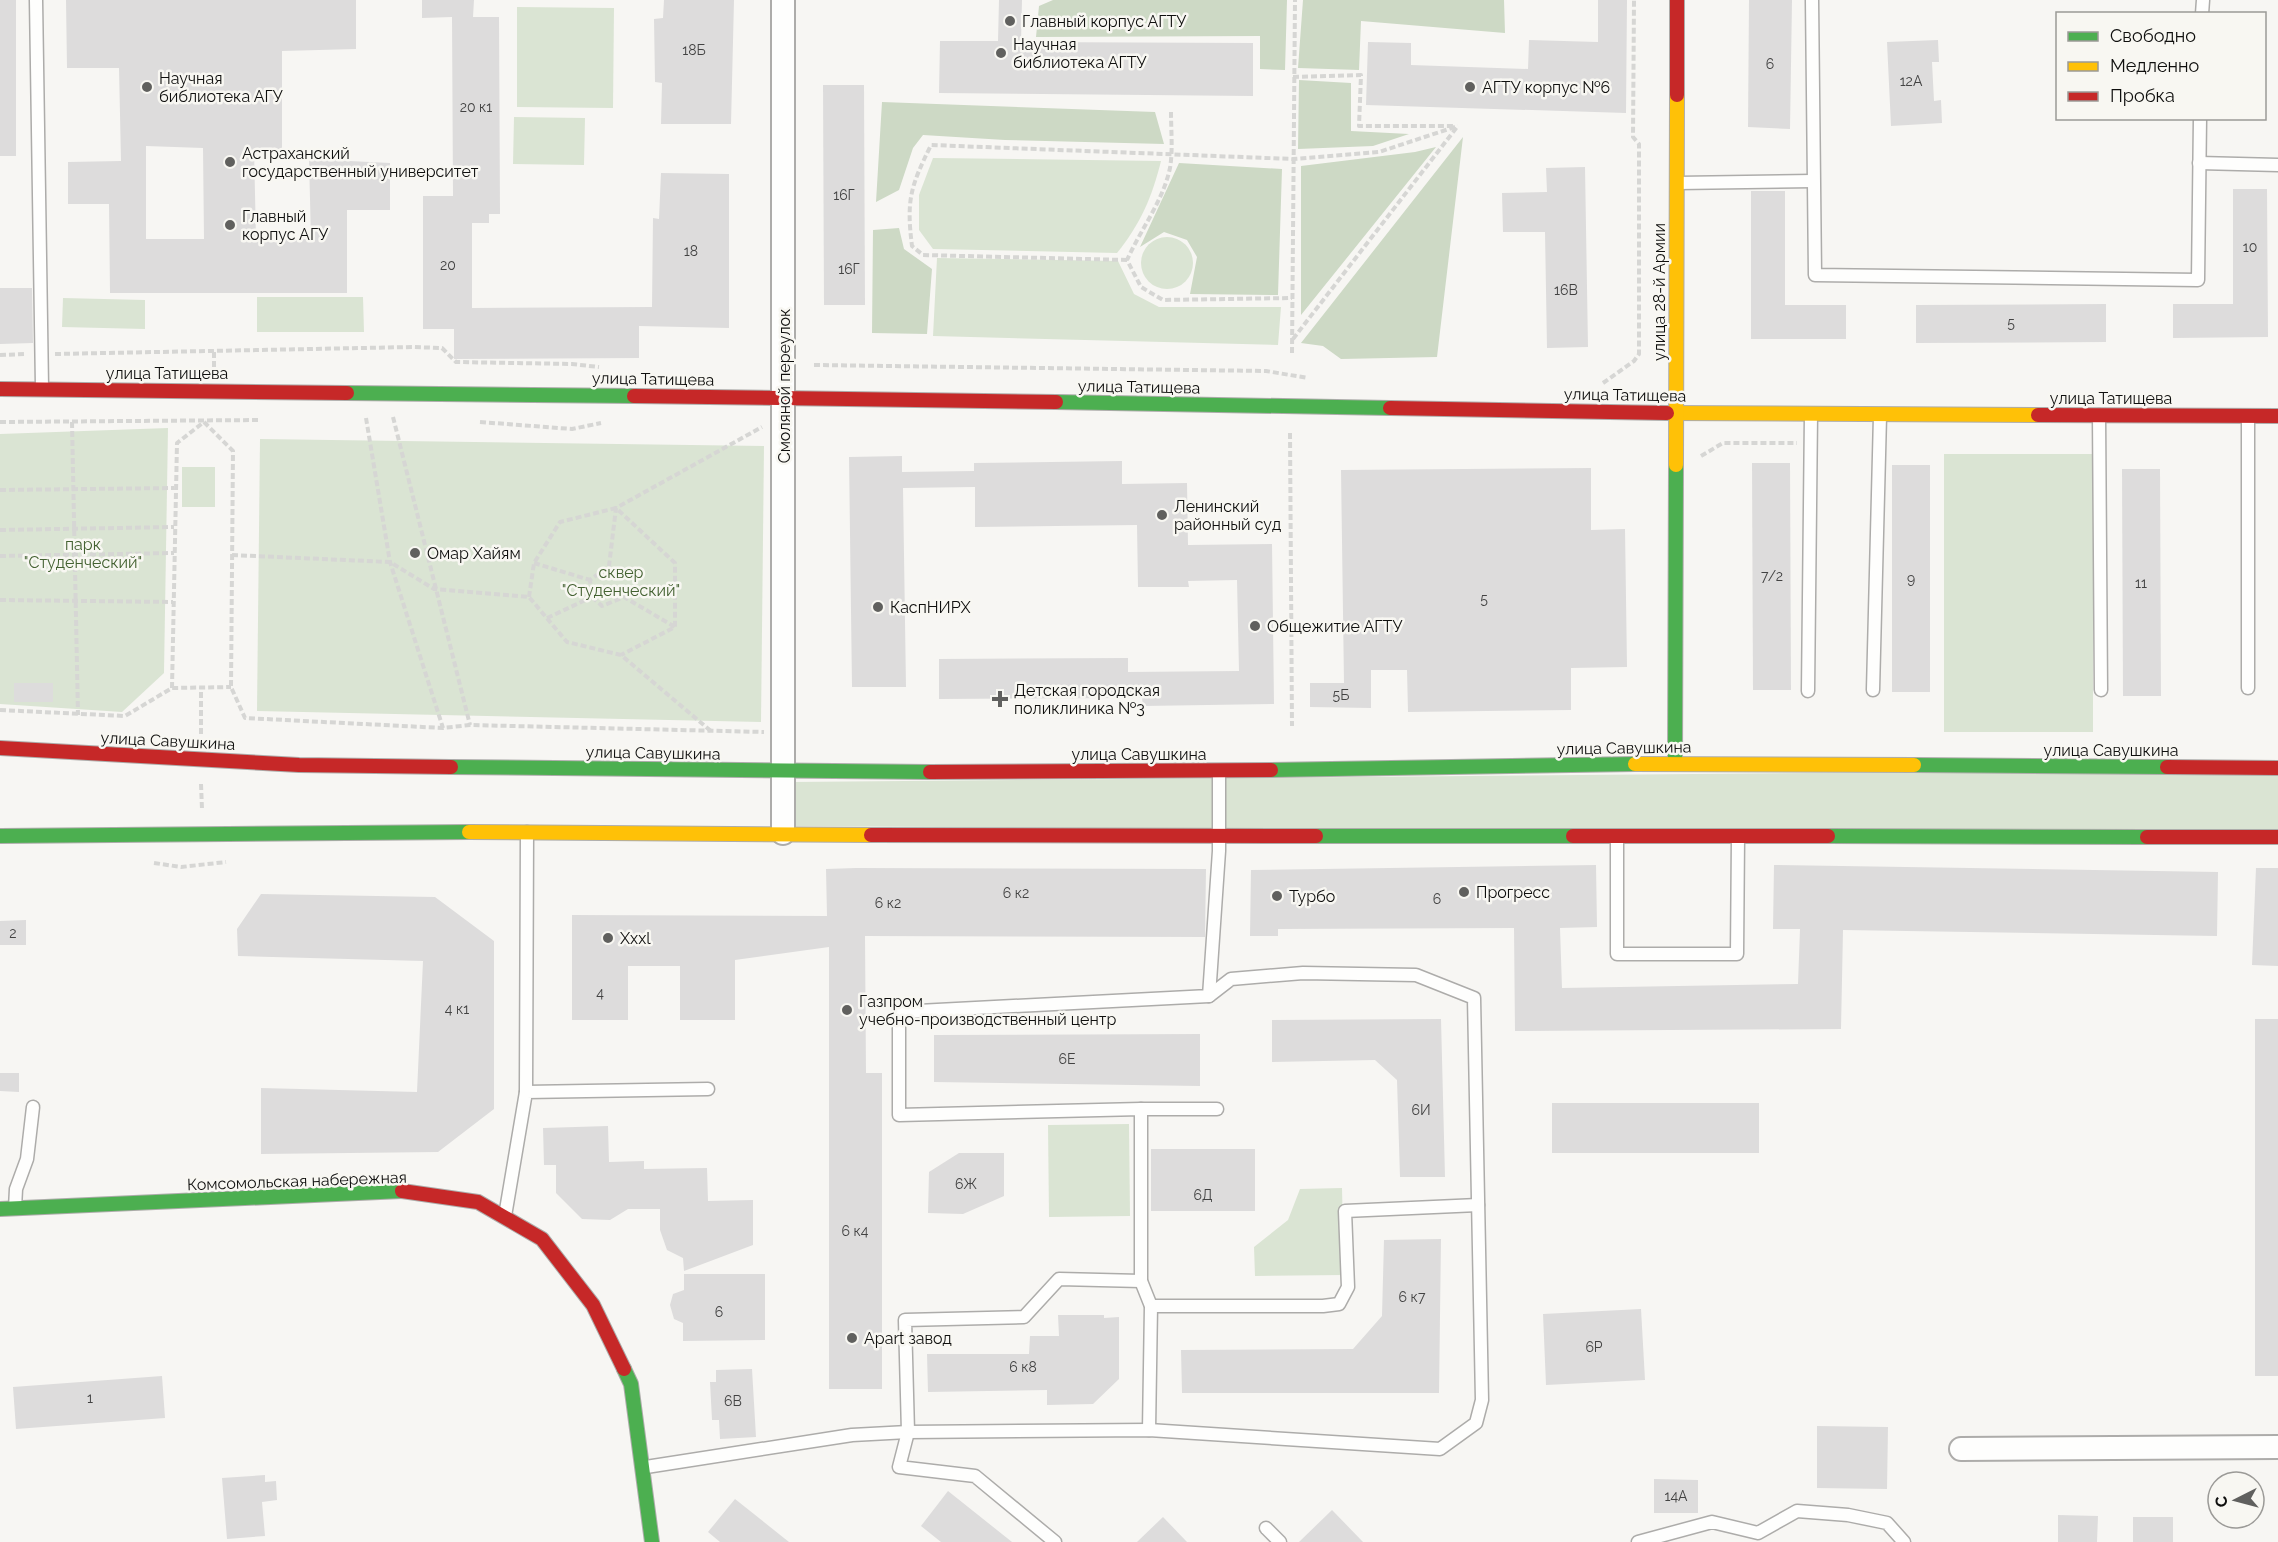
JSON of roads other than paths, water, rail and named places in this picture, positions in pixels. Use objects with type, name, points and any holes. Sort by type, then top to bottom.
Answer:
[{"type":"main road","name":"улица 28-й Армии","points":[[1675,763],[1677,0]]},
{"type":"main road","name":"улица Татищева","points":[[0,389],[784,397],[1676,413],[2278,416]]},
{"type":"main road","name":"улица Савушкина","points":[[0,748],[299,765],[785,772],[1219,771],[1675,763],[2278,768]]},
{"type":"main road","points":[[0,836],[527,831],[2278,837]]},
{"type":"main road","name":"Комсомольская набережная","points":[[0,1209],[409,1191],[478,1202],[542,1239],[593,1305],[631,1384],[644,1467],[652,1542]]},
{"type":"street","name":"Смоляной переулок","points":[[783,0],[785,772],[783,833]]},
{"type":"street","points":[[1961,1449],[2278,1447]]},
{"type":"lane","points":[[36,0],[42,389]]},
{"type":"lane","points":[[1812,0],[1815,275],[2198,280],[2200,120]]},
{"type":"lane","points":[[2199,163],[2278,165]]},
{"type":"lane","points":[[1676,183],[1813,181]]},
{"type":"lane","points":[[1808,691],[1811,413]]},
{"type":"lane","points":[[1873,690],[1880,414]]},
{"type":"lane","points":[[2099,415],[2101,690]]},
{"type":"lane","points":[[2248,416],[2248,688]]},
{"type":"lane","points":[[1209,996],[1220,834],[1219,771]]},
{"type":"lane","points":[[505,1217],[526,1092],[527,831]]},
{"type":"lane","points":[[1617,835],[1617,954],[1737,954],[1738,835]]},
{"type":"lane","points":[[644,1467],[852,1435],[908,1432],[1149,1430],[1440,1449],[1476,1423],[1482,1400],[1474,998],[1416,975],[1303,973],[1231,979],[1209,996],[899,1012],[899,1115],[1217,1109]]},
{"type":"lane","points":[[526,1092],[708,1089]]},
{"type":"lane","points":[[15,1209],[16,1189],[27,1159],[33,1107]]},
{"type":"lane","points":[[1141,1109],[1141,1281],[1151,1306],[1149,1430]]},
{"type":"lane","points":[[1151,1306],[1323,1306],[1339,1304],[1348,1287],[1345,1211],[1478,1205]]},
{"type":"lane","points":[[1055,1542],[975,1476],[899,1467],[908,1432],[905,1320],[1024,1317],[1059,1279],[1141,1281]]},
{"type":"lane","points":[[1638,1542],[1712,1522],[1758,1533],[1797,1511],[1848,1515],[1887,1523],[1904,1542]]},
{"type":"lane","points":[[1266,1528],[1280,1542]]},
{"type":"place","name":"Главный корпус АГТУ","points":[[1010,21]]},
{"type":"place","name":"Научная библиотека АГТУ","points":[[1001,53]]},
{"type":"place","name":"Научная библиотека АГУ","points":[[147,87]]},
{"type":"place","name":"АГТУ корпус №6","points":[[1470,87]]},
{"type":"place","name":"Астраханский государственный университет","points":[[230,162]]},
{"type":"place","name":"Главный корпус АГУ","points":[[230,225]]},
{"type":"place","name":"Ленинский районный суд","points":[[1162,515]]},
{"type":"place","name":"Омар Хайям","points":[[415,553]]},
{"type":"place","name":"КаспНИРХ","points":[[878,607]]},
{"type":"place","name":"Общежитие АГТУ","points":[[1255,626]]},
{"type":"place","name":"Детская городская поликлиника №3","points":[[1000,699]]},
{"type":"place","name":"Прогресс","points":[[1464,892]]},
{"type":"place","name":"Турбо","points":[[1277,896]]},
{"type":"place","name":"Xxxl","points":[[608,938]]},
{"type":"place","name":"Газпром учебно-производственный центр","points":[[847,1010]]},
{"type":"place","name":"Apart завод","points":[[852,1338]]},
{"type":"park label","name":"парк \"Студенческий\"","points":[[83,553]]},
{"type":"park label","name":"сквер \"Студенческий\"","points":[[621,581]]}]
